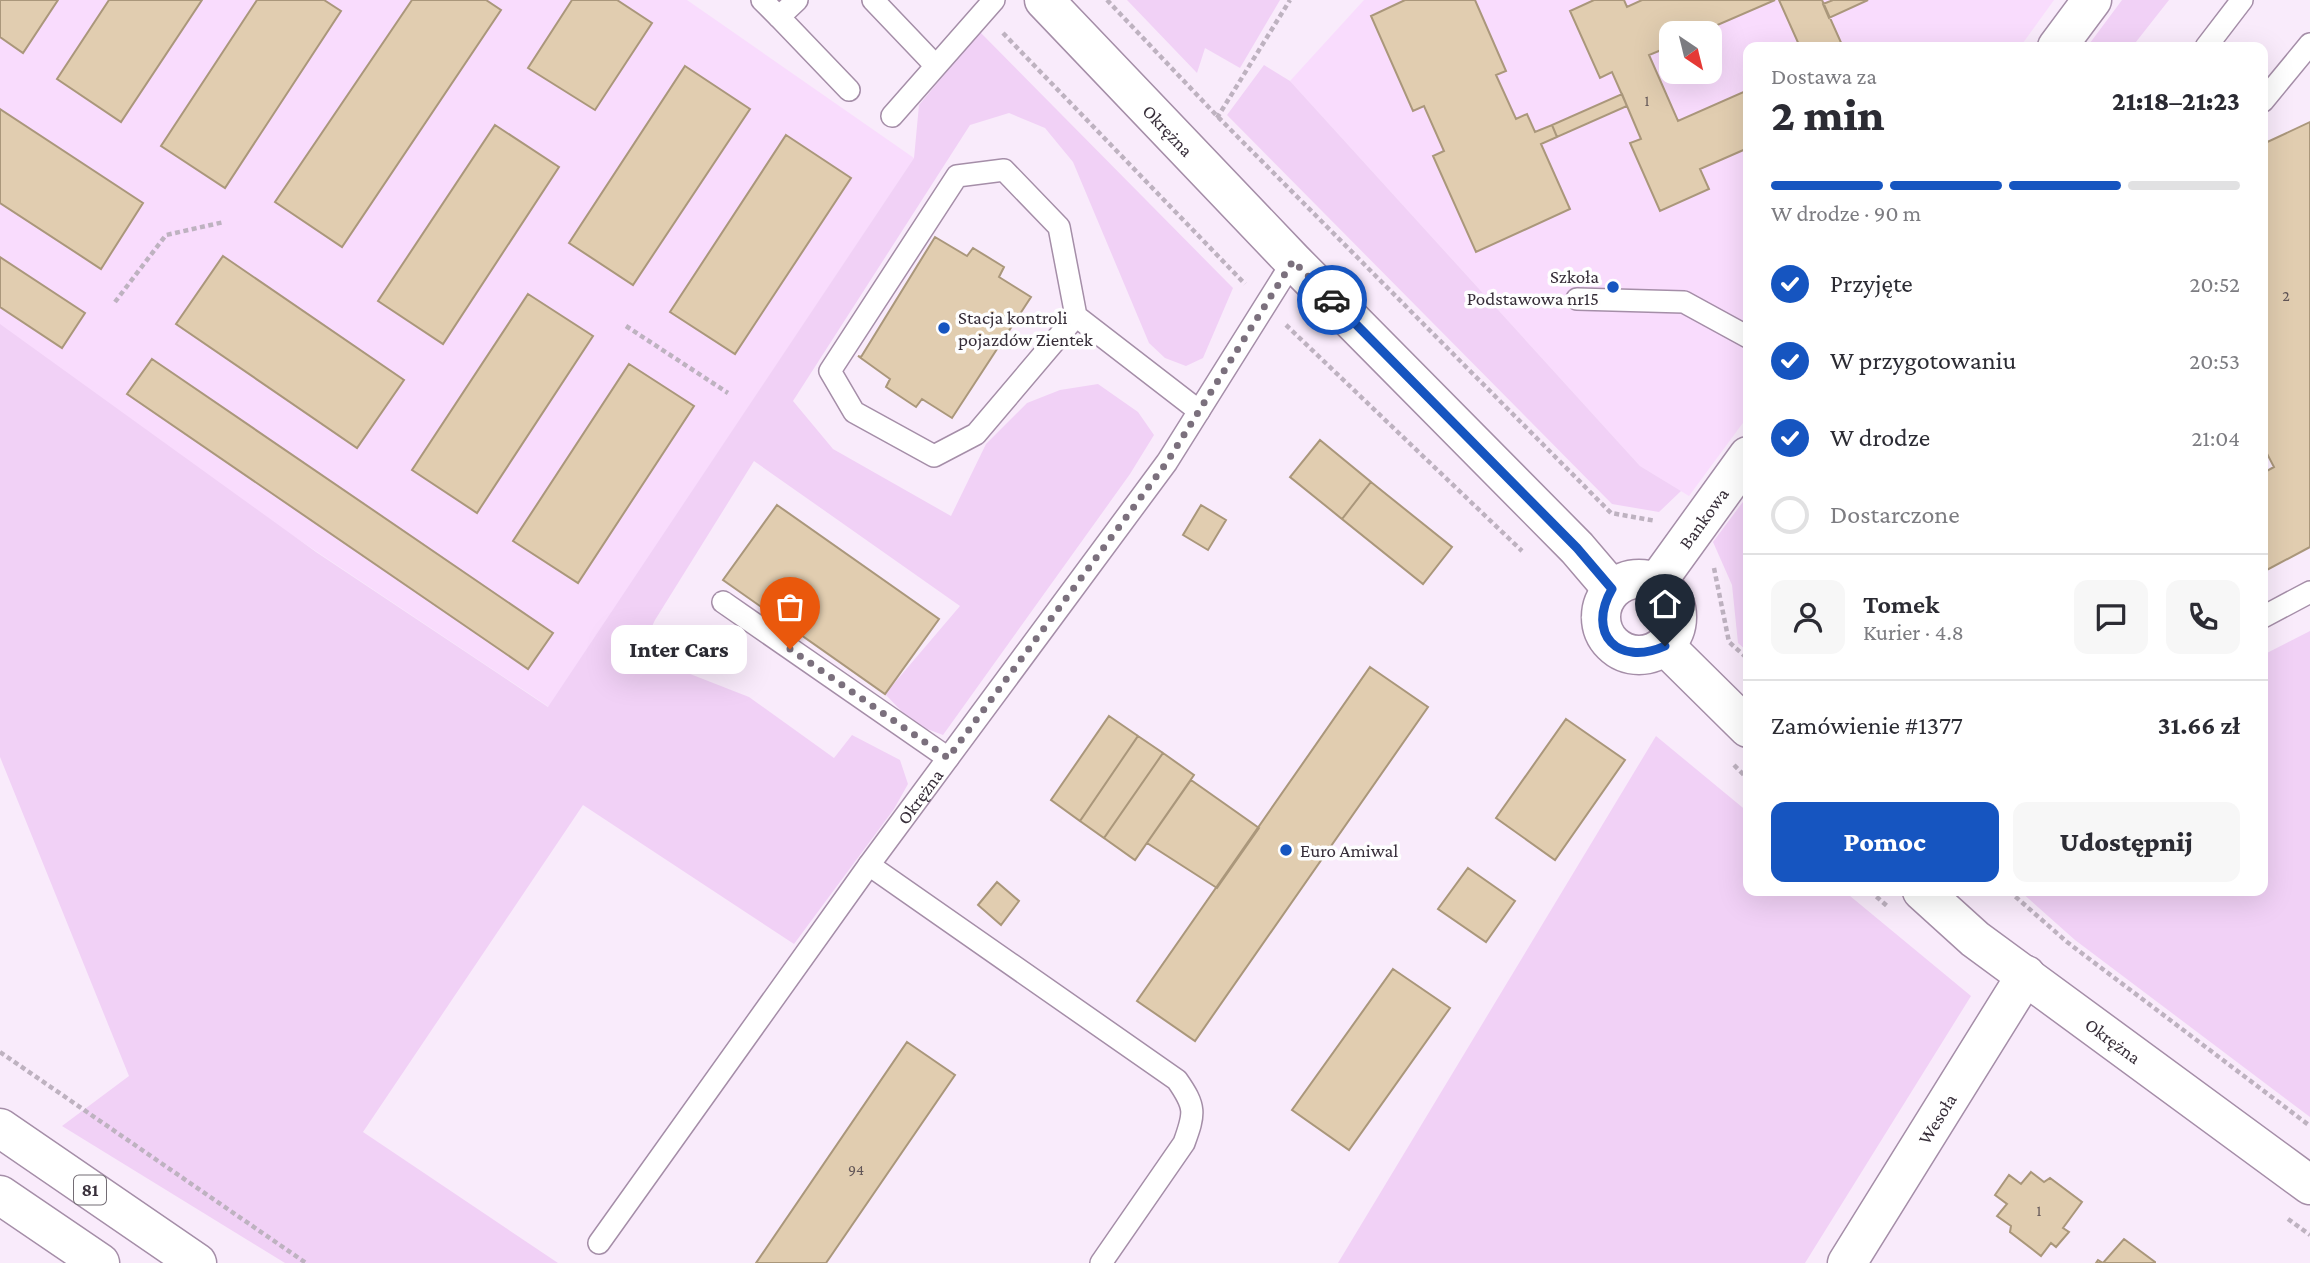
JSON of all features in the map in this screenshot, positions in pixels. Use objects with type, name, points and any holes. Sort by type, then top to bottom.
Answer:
[{"type":"street","name":"Okrężna","points":[[1044,0],[1293,261],[1577,548],[1612,589]]},
{"type":"street","points":[[2061,42],[2092,0]]},
{"type":"street","name":"Bankowa","points":[[1657,582],[1743,463]]},
{"type":"street","points":[[1634,578],[1657,582],[1675,600],[1677,624],[1665,646],[1647,654],[1627,653],[1611,643],[1602,625],[1602,606],[1612,589],[1634,578]]},
{"type":"street","points":[[1665,646],[1743,723]]},
{"type":"street","name":"Okrężna","points":[[1928,896],[1975,939],[2310,1185]]},
{"type":"street","name":"Wesoła","points":[[1847,1263],[2026,975]]},
{"type":"street","name":"81","points":[[0,1128],[197,1263]]},
{"type":"street","points":[[0,1195],[100,1263]]},
{"type":"lane","points":[[762,0],[849,90]]},
{"type":"lane","points":[[779,18],[797,0]]},
{"type":"lane","points":[[873,0],[936,65]]},
{"type":"lane","points":[[2210,42],[2242,0]]},
{"type":"lane","points":[[892,116],[988,6]]},
{"type":"lane","points":[[2268,95],[2310,44]]},
{"type":"lane","points":[[1076,316],[976,434],[934,456],[854,412],[830,371],[957,176],[1004,170],[1059,227],[1076,316],[1199,411]]},
{"type":"lane","name":"Okrężna","points":[[599,1243],[869,865],[1167,462],[1293,261]]},
{"type":"lane","points":[[1577,299],[1684,302],[1743,334]]},
{"type":"lane","points":[[2268,614],[2310,592]]},
{"type":"lane","points":[[723,602],[948,758]]},
{"type":"lane","points":[[869,865],[1177,1080],[1193,1105],[1192,1121],[1184,1143],[1101,1263]]},
{"type":"path","points":[[1107,0],[1218,117],[1611,513],[1662,522],[1712,559],[1729,642],[1743,655]]},
{"type":"path","points":[[1218,117],[1290,0]]},
{"type":"path","points":[[988,6],[1265,305],[1530,559]]},
{"type":"path","points":[[115,302],[166,235],[223,222]]},
{"type":"path","points":[[626,326],[728,393]]},
{"type":"path","points":[[1574,606],[1582,615],[1595,649],[1635,673]]},
{"type":"path","points":[[1729,760],[1743,774]]},
{"type":"path","points":[[2015,896],[2067,942],[2310,1126]]},
{"type":"path","points":[[0,1052],[306,1263]]},
{"type":"shaded area","points":[[0,0],[687,0],[914,158],[549,707],[0,340]]},
{"type":"shaded area","points":[[1127,0],[1280,0],[1240,68],[1205,48],[1197,73]]},
{"type":"shaded area","name":"Szkoła Podstawowa nr15","points":[[1364,0],[2054,0],[2024,42],[1743,42],[1743,423],[1689,496],[1640,466],[1290,81]]},
{"type":"shaded area","points":[[2122,0],[2169,0],[2136,42],[2091,42]]},
{"type":"shaded area","points":[[980,32],[1233,288],[1203,358],[1186,366],[1165,358],[1149,343],[1073,162],[1045,128],[1009,113],[970,125],[793,401],[833,449],[951,516],[986,444],[1027,403],[1060,390],[1098,384],[1138,412],[1154,435],[1130,474],[943,735],[914,724],[885,694],[960,606],[754,461],[655,620],[639,654],[749,697],[834,758],[852,735],[900,760],[908,784],[894,809],[794,944],[583,805],[363,1132],[558,1263],[285,1263],[62,1126],[129,1076],[0,757],[0,324],[316,552],[548,707],[914,158],[919,105]]},
{"type":"shaded area","points":[[1264,65],[1290,81],[1640,466],[1681,491],[1659,512],[1612,504],[1227,115]]},
{"type":"shaded area","points":[[1743,502],[1743,648],[1738,643],[1732,585],[1713,542]]},
{"type":"shaded area","points":[[2310,631],[2310,1117],[2075,940],[2026,896],[2268,896],[2268,652]]},
{"type":"shaded area","points":[[1656,736],[1743,808],[1743,896],[1850,896],[1971,996],[1805,1263],[1338,1263]]},
{"type":"building","points":[[0,0],[58,0],[23,53],[0,37]]},
{"type":"building","points":[[109,0],[202,0],[121,122],[57,79]]},
{"type":"building","points":[[257,0],[324,0],[341,11],[225,188],[161,146]]},
{"type":"building","points":[[412,0],[486,0],[501,10],[342,247],[275,202]]},
{"type":"building","points":[[572,0],[617,0],[652,23],[595,110],[528,68]]},
{"type":"building","points":[[1405,0],[1475,0],[1506,71],[1496,75],[1516,119],[1527,114],[1535,132],[1552,125],[1557,137],[1541,144],[1570,209],[1476,252],[1433,156],[1444,151],[1424,106],[1413,111],[1371,16]]},
{"type":"building","points":[[1594,0],[1624,0],[1627,7],[1642,0],[1775,0],[1722,23],[1659,21],[1659,51],[1649,55],[1659,84],[1662,84],[1678,121],[1743,92],[1743,150],[1700,169],[1709,189],[1660,211],[1630,143],[1641,139],[1612,72],[1600,78],[1570,11]]},
{"type":"building","points":[[1779,0],[1822,0],[1841,42],[1798,42]]},
{"type":"building","points":[[1833,0],[1868,0],[1829,18],[1823,4]]},
{"type":"building","points":[[685,66],[750,109],[633,285],[569,243]]},
{"type":"building","points":[[1622,94],[1627,106],[1557,137],[1552,125]]},
{"type":"building","points":[[0,109],[143,203],[101,269],[0,203]]},
{"type":"building","points":[[2310,122],[2310,547],[2268,569],[2268,470],[2274,467],[2268,456],[2268,142]]},
{"type":"building","points":[[495,125],[559,167],[443,344],[378,301]]},
{"type":"building","points":[[786,135],[851,178],[735,354],[670,312]]},
{"type":"building","name":"Stacja kontroli pojazdów Zientek","points":[[935,237],[967,256],[973,248],[1004,267],[999,277],[1031,297],[952,418],[922,399],[916,407],[886,387],[890,379],[858,356],[861,357]]},
{"type":"building","points":[[223,256],[404,380],[357,448],[176,324]]},
{"type":"building","points":[[0,257],[85,313],[62,348],[0,307]]},
{"type":"building","points":[[528,294],[593,336],[477,513],[412,470]]},
{"type":"building","points":[[152,359],[553,633],[528,669],[127,394]]},
{"type":"building","points":[[629,364],[694,406],[578,583],[513,541]]},
{"type":"building","points":[[1320,440],[1371,482],[1342,519],[1290,477]]},
{"type":"building","points":[[1371,482],[1452,547],[1423,584],[1342,519]]},
{"type":"building","points":[[777,505],[939,619],[885,694],[723,580]]},
{"type":"building","points":[[1201,505],[1226,520],[1208,550],[1183,535]]},
{"type":"building","name":"Euro Amiwal","points":[[1370,667],[1428,707],[1195,1041],[1137,1001]]},
{"type":"building","points":[[1109,716],[1138,736],[1080,821],[1051,800]]},
{"type":"building","points":[[1566,719],[1625,760],[1555,860],[1496,818]]},
{"type":"building","points":[[1138,736],[1163,753],[1104,838],[1080,821]]},
{"type":"building","points":[[1163,753],[1194,775],[1135,860],[1104,838]]},
{"type":"building","points":[[1191,780],[1259,828],[1217,888],[1147,843]]},
{"type":"building","points":[[1468,868],[1515,901],[1486,942],[1438,909]]},
{"type":"building","points":[[997,882],[1019,901],[1001,925],[978,905]]},
{"type":"building","points":[[1393,969],[1450,1008],[1349,1150],[1292,1110]]},
{"type":"building","points":[[907,1042],[955,1075],[826,1263],[756,1263]]},
{"type":"building","points":[[2031,1172],[2044,1182],[2050,1178],[2082,1202],[2063,1228],[2069,1232],[2056,1247],[2051,1243],[2041,1256],[2010,1232],[2011,1226],[1997,1216],[2007,1204],[1995,1195],[2009,1175],[2021,1184]]},
{"type":"building","points":[[2124,1239],[2155,1262],[2155,1263],[2103,1263]]},
{"type":"way so far","points":[[790,649],[948,758],[1167,462],[1293,261],[1332,300]]},
{"type":"place","name":"Szkoła Podstawowa nr15","points":[[1613,287]]},
{"type":"place","name":"Stacja kontroli pojazdów Zientek","points":[[944,328]]},
{"type":"place","name":"Inter Cars","points":[[790,649]]},
{"type":"place","name":"Euro Amiwal","points":[[1286,850]]},
{"type":"route","points":[[1332,300],[1577,548],[1612,589],[1602,606],[1602,625],[1611,643],[1627,653],[1647,654],[1665,646]]}]
